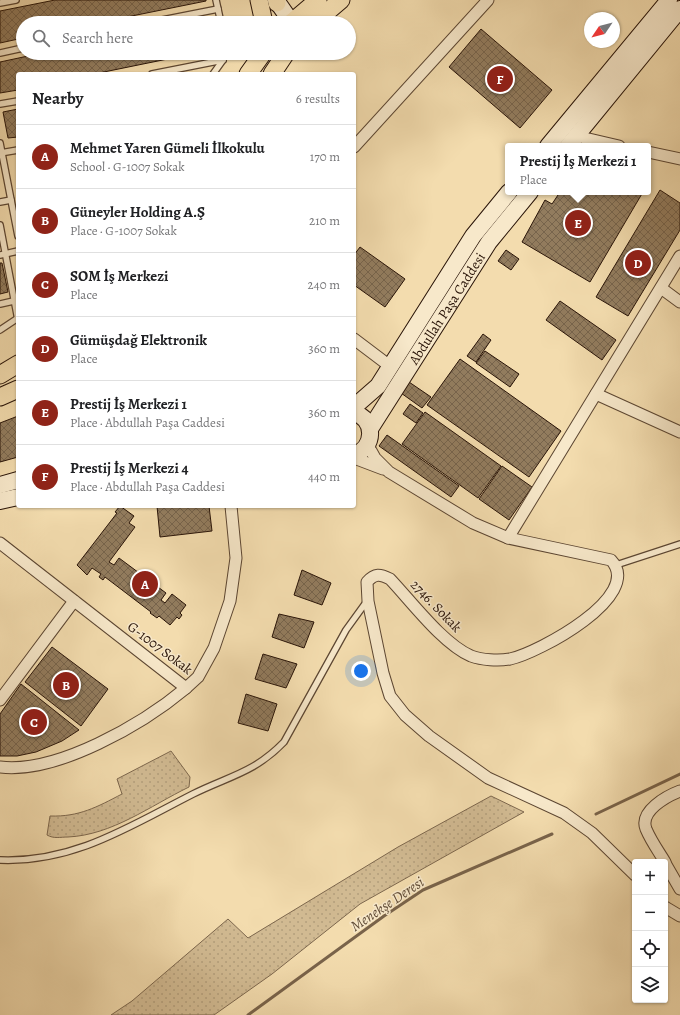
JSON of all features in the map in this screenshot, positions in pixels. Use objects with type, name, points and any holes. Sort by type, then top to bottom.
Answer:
[{"type":"main road","points":[[259,0],[262,16]]},
{"type":"main road","points":[[300,16],[318,0]]},
{"type":"main road","points":[[322,16],[341,0]]},
{"type":"main road","points":[[550,143],[669,0]]},
{"type":"main road","points":[[276,1],[287,16]]},
{"type":"main road","points":[[572,141],[680,9]]},
{"type":"main road","points":[[249,72],[257,60]]},
{"type":"main road","points":[[273,72],[281,60]]},
{"type":"main road","name":"Abdullah Paşa Caddesi","points":[[356,406],[378,386],[473,236],[507,195]]},
{"type":"main road","name":"Abdullah Paşa Caddesi","points":[[356,454],[362,451],[489,242],[528,195]]},
{"type":"main road","points":[[0,375],[16,365]]},
{"type":"main road","points":[[0,397],[16,390]]},
{"type":"main road","points":[[356,414],[363,417],[370,436]]},
{"type":"main road","points":[[0,485],[16,481]]},
{"type":"main road","points":[[0,501],[16,497]]},
{"type":"street","points":[[356,145],[488,0]]},
{"type":"street","points":[[572,141],[591,143]]},
{"type":"street","points":[[651,153],[680,159]]},
{"type":"street","points":[[508,538],[680,256]]},
{"type":"street","points":[[661,288],[680,302]]},
{"type":"street","points":[[356,341],[391,367]]},
{"type":"street","points":[[596,394],[680,432]]},
{"type":"street","points":[[370,436],[370,449],[375,458],[389,472]]},
{"type":"street","points":[[356,459],[389,472],[473,523],[508,538],[611,560],[616,565]]},
{"type":"street","name":"G-1007 Sokak","points":[[0,543],[186,688],[198,677],[214,648],[230,601],[236,558],[231,508]]},
{"type":"street","name":"2746. Sokak","points":[[616,565],[618,581],[612,593],[599,607],[557,640],[530,653],[509,659],[490,660],[472,656],[456,648],[390,579],[380,574],[373,576],[367,582],[368,601],[379,659],[390,696],[405,715],[429,736],[488,778],[564,813],[592,833],[632,872]]},
{"type":"street","points":[[0,700],[74,601]]},
{"type":"street","points":[[0,767],[11,768],[36,766],[62,758],[98,743],[148,717],[186,688]]},
{"type":"street","points":[[663,859],[646,828],[648,816],[654,806],[667,796],[680,791]]},
{"type":"street","points":[[668,867],[680,889]]},
{"type":"street","points":[[668,909],[680,916]]},
{"type":"lane","points":[[0,3],[16,0]]},
{"type":"lane","points":[[216,0],[220,16]]},
{"type":"lane","points":[[182,16],[218,9]]},
{"type":"lane","points":[[0,53],[16,50]]},
{"type":"lane","points":[[162,72],[223,60]]},
{"type":"lane","points":[[214,72],[223,60]]},
{"type":"lane","points":[[0,104],[16,101]]},
{"type":"lane","points":[[0,143],[16,226]]},
{"type":"lane","points":[[1,153],[16,150]]},
{"type":"lane","points":[[0,202],[11,200]]},
{"type":"lane","points":[[0,225],[3,254],[16,301],[0,304]]},
{"type":"lane","points":[[3,254],[16,251]]},
{"type":"lane","points":[[0,330],[16,320]]},
{"type":"lane","points":[[616,565],[680,544]]},
{"type":"lane","points":[[0,860],[25,860],[56,855],[98,842],[195,793],[249,770],[271,755],[284,742],[346,630],[368,601]]},
{"type":"shaded area","points":[[171,751],[190,777],[189,787],[130,818],[100,831],[68,837],[55,837],[47,835],[50,816],[79,813],[96,807],[122,794],[117,779]]},
{"type":"shaded area","points":[[491,796],[524,812],[360,904],[272,974],[214,1015],[111,1015],[132,1001],[228,919],[248,938],[398,847]]},
{"type":"building","points":[[55,0],[206,0],[132,16],[16,16],[16,40],[0,43],[0,11]]},
{"type":"building","points":[[481,29],[552,90],[520,128],[449,67]]},
{"type":"building","points":[[16,59],[16,60],[163,60],[104,72],[16,72],[16,90],[0,93],[0,62]]},
{"type":"building","points":[[16,109],[16,137],[8,138],[3,112]]},
{"type":"building","points":[[660,190],[680,203],[680,230],[628,316],[596,297]]},
{"type":"building","points":[[558,195],[641,195],[590,282],[522,242],[545,200],[552,204]]},
{"type":"building","points":[[360,247],[405,279],[385,307],[356,286],[356,252]]},
{"type":"building","points":[[506,250],[519,259],[511,270],[498,261]]},
{"type":"building","points":[[0,263],[2,263],[8,292],[0,294]]},
{"type":"building","points":[[560,301],[616,340],[602,360],[546,320]]},
{"type":"building","points":[[483,334],[491,340],[476,362],[467,356]]},
{"type":"building","points":[[485,351],[519,374],[510,387],[476,363]]},
{"type":"building","points":[[460,359],[561,431],[529,477],[427,405]]},
{"type":"building","points":[[409,382],[431,397],[422,408],[401,393]]},
{"type":"building","points":[[410,404],[423,413],[416,423],[403,414]]},
{"type":"building","points":[[425,412],[501,466],[478,498],[402,444]]},
{"type":"building","points":[[16,417],[16,458],[0,462],[0,423]]},
{"type":"building","points":[[387,435],[459,486],[451,497],[379,446]]},
{"type":"building","points":[[502,466],[532,487],[509,520],[479,499]]},
{"type":"building","points":[[118,508],[123,508],[134,516],[129,523],[135,527],[109,562],[114,565],[119,558],[166,593],[161,600],[165,603],[172,594],[186,605],[180,613],[182,615],[179,619],[177,617],[170,625],[159,616],[157,618],[150,613],[151,612],[105,577],[103,580],[99,577],[101,574],[92,568],[87,575],[77,565],[117,513],[115,512]]},
{"type":"building","points":[[157,508],[209,508],[212,531],[160,537]]},
{"type":"building","points":[[302,570],[331,583],[322,605],[294,595]]},
{"type":"building","points":[[279,614],[314,622],[304,648],[272,637]]},
{"type":"building","points":[[52,647],[108,689],[81,726],[25,682]]},
{"type":"building","points":[[263,654],[297,664],[286,688],[255,679]]},
{"type":"building","points":[[21,684],[79,730],[62,741],[36,752],[17,756],[0,756],[0,714]]},
{"type":"building","points":[[246,694],[277,704],[268,731],[238,723]]},
{"type":"waterway","name":"Menekşe Deresi","points":[[596,814],[680,774]]},
{"type":"waterway","name":"Menekşe Deresi","points":[[248,1015],[384,916],[423,890],[552,834]]},
{"type":"place","name":"Prestij İş Merkezi 4","points":[[500,79]]},
{"type":"place","name":"Prestij İş Merkezi 1","points":[[578,223]]},
{"type":"place","name":"Gümüşdağ Elektronik","points":[[638,263]]},
{"type":"place","name":"Mehmet Yaren Gümeli İlkokulu","points":[[145,584]]},
{"type":"place","name":"Güneyler Holding A.Ş","points":[[66,685]]},
{"type":"place","name":"SOM İş Merkezi","points":[[34,722]]}]
